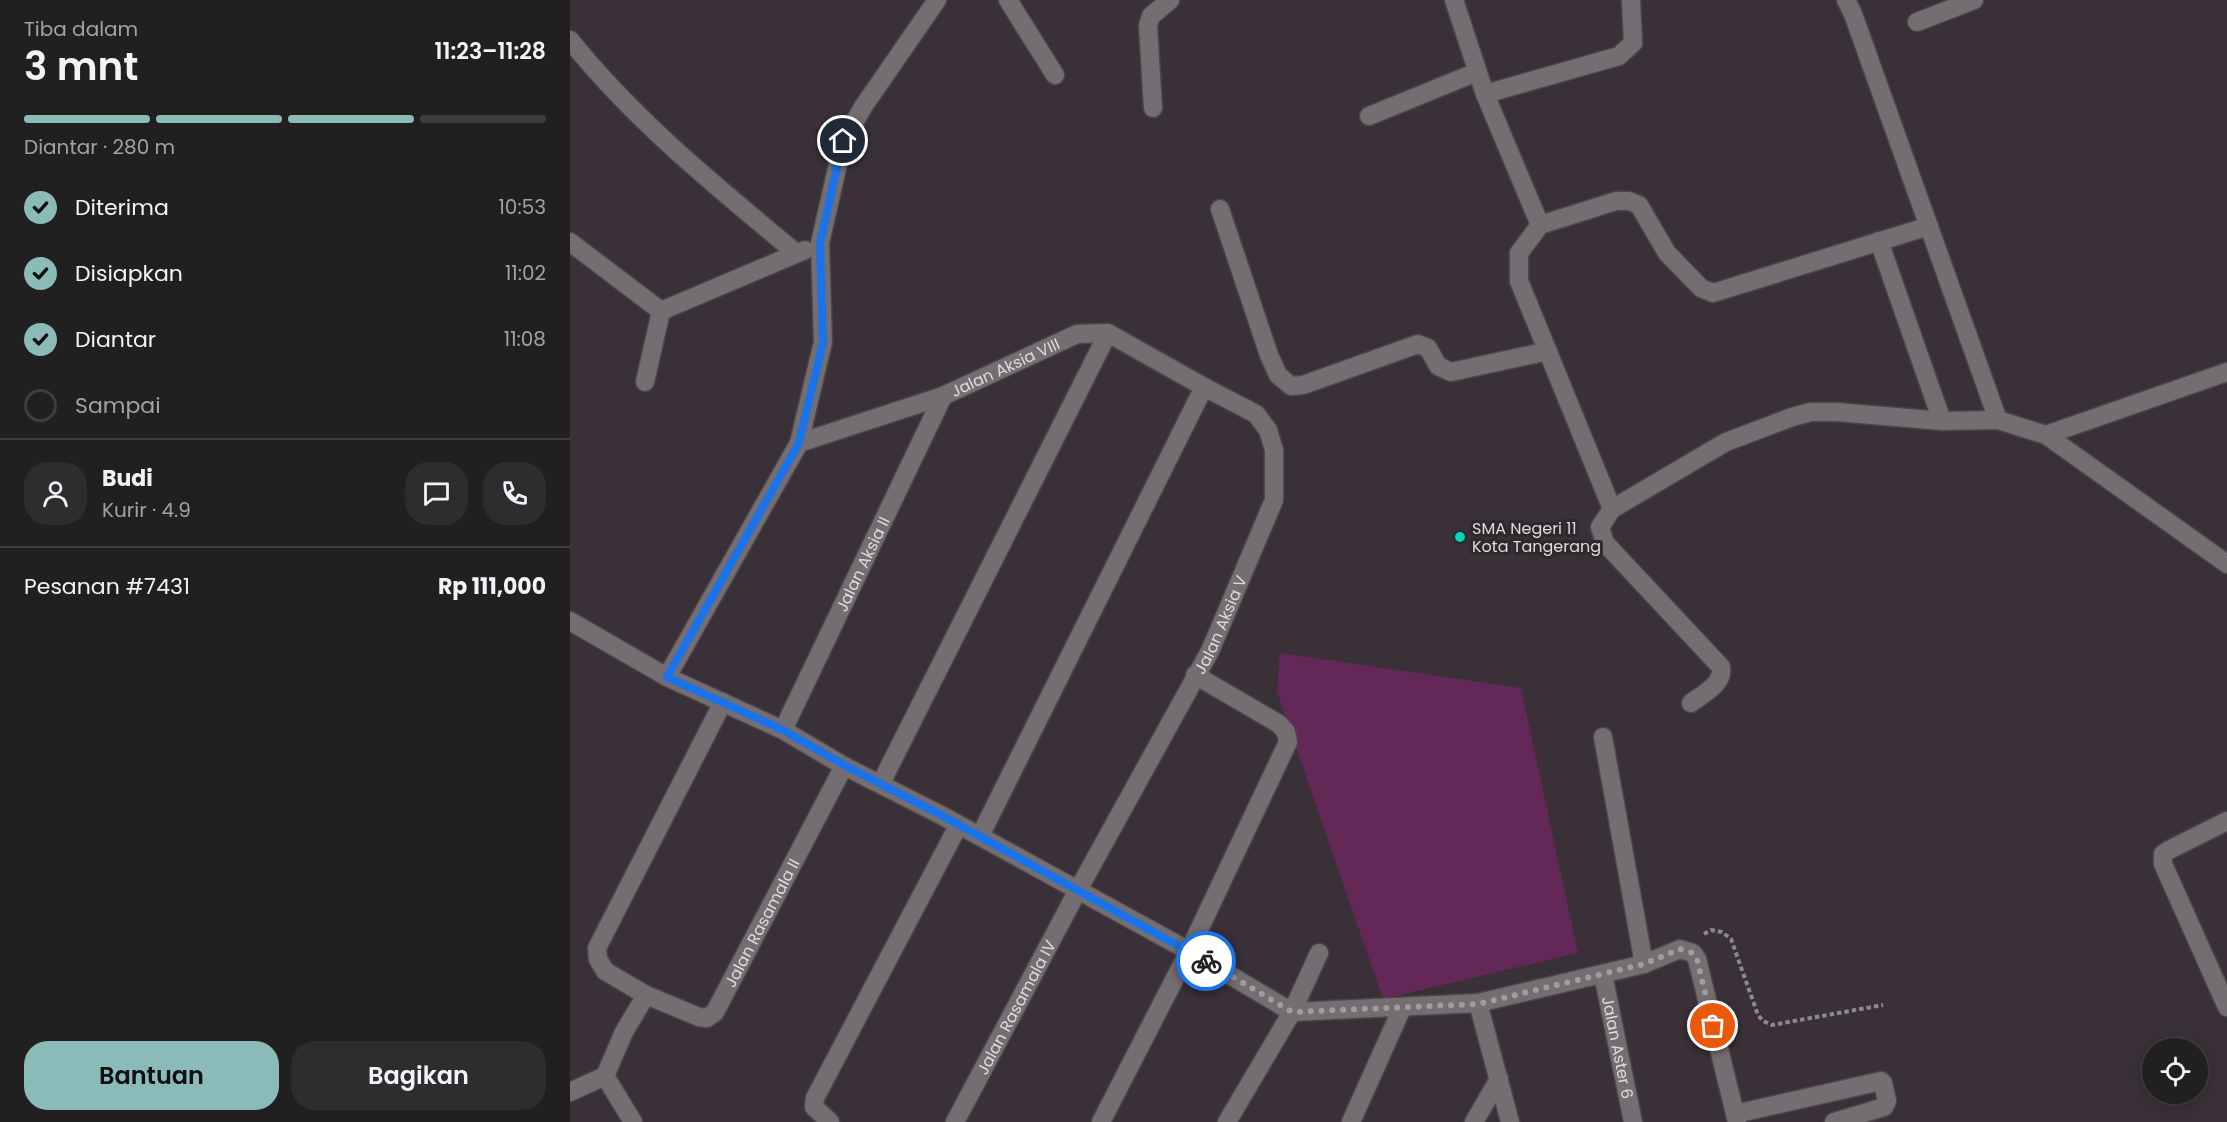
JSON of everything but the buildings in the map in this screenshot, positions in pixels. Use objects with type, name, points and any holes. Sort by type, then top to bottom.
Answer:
[{"type":"street","points":[[667,677],[799,443],[823,342],[820,243],[843,141],[863,107],[937,0]]},
{"type":"street","points":[[1008,0],[1055,75]]},
{"type":"street","points":[[1153,108],[1148,26],[1151,16],[1170,0]]},
{"type":"street","points":[[1454,0],[1485,94],[1540,225]]},
{"type":"street","points":[[1485,94],[1619,56],[1633,43],[1631,0]]},
{"type":"street","points":[[1846,0],[1853,14],[1998,420]]},
{"type":"street","points":[[1917,22],[1974,0]]},
{"type":"street","points":[[570,40],[667,144],[796,253]]},
{"type":"street","points":[[1369,116],[1477,72]]},
{"type":"street","points":[[1612,509],[1518,281],[1519,253],[1540,225],[1616,201],[1629,201],[1639,206],[1667,253],[1701,288],[1713,293],[1929,226]]},
{"type":"street","points":[[1220,208],[1269,355],[1278,375],[1291,386],[1303,385],[1418,344],[1428,348],[1438,366],[1451,372],[1548,351]]},
{"type":"street","points":[[1879,241],[1942,421]]},
{"type":"street","points":[[570,242],[661,312]]},
{"type":"street","points":[[661,312],[820,243]]},
{"type":"street","points":[[645,382],[661,312]]},
{"type":"street","points":[[881,783],[1108,333],[1200,395],[981,836]]},
{"type":"street","name":"Jalan Aksia VIII","points":[[799,443],[943,396],[1077,334],[1108,333]]},
{"type":"street","points":[[2046,435],[2227,372]]},
{"type":"street","name":"Jalan Aksia V","points":[[1078,890],[1210,651],[1274,500],[1274,450],[1268,430],[1256,414],[1200,395]]},
{"type":"street","name":"Jalan Aksia II","points":[[783,730],[943,396]]},
{"type":"street","points":[[1691,703],[1718,681],[1722,674],[1720,666],[1605,543],[1600,527],[1612,509],[1726,442],[1811,412],[1942,421],[1998,420],[2046,435],[2227,564]]},
{"type":"street","points":[[570,621],[667,677],[783,730],[844,765],[981,836],[1189,951],[1292,1012],[1478,1004],[1644,964],[1687,951],[1697,959],[1736,1118],[1881,1081],[1883,1083],[1887,1101],[1884,1107],[1834,1122]]},
{"type":"street","points":[[1101,1122],[1189,951],[1288,742],[1286,732],[1279,724],[1195,675]]},
{"type":"street","name":"Jalan Rasamala II","points":[[723,702],[597,948],[598,959],[605,971],[646,996],[699,1017],[707,1018],[716,1012],[844,765]]},
{"type":"street","points":[[1603,737],[1644,964]]},
{"type":"street","points":[[2227,821],[2163,854],[2163,864],[2227,1007]]},
{"type":"street","points":[[830,1122],[814,1107],[815,1098],[958,826]]},
{"type":"street","name":"Jalan Rasamala IV","points":[[955,1122],[1078,890]]},
{"type":"street","points":[[1227,1122],[1292,1012],[1319,953]]},
{"type":"street","name":"Jalan Aster 6","points":[[1603,974],[1632,1122]]},
{"type":"street","points":[[570,1092],[605,1076],[624,1032],[646,996]]},
{"type":"street","points":[[1478,1004],[1510,1122]]},
{"type":"street","points":[[1351,1122],[1402,1008]]},
{"type":"street","points":[[605,1076],[633,1122]]},
{"type":"street","points":[[1474,1122],[1499,1079]]},
{"type":"path","points":[[1687,951],[1711,930],[1722,932],[1731,939],[1758,1015],[1763,1021],[1772,1025],[1883,1005]]},
{"type":"shaded area","points":[[570,0],[2227,0],[2227,1122],[570,1122]]},
{"type":"shaded area","points":[[1280,653],[1521,688],[1578,953],[1383,999],[1277,692]]},
{"type":"way so far","points":[[1206,961],[1292,1012],[1478,1004],[1644,964],[1680,949],[1688,950],[1697,959],[1713,1026]]},
{"type":"place","name":"SMA Negeri 11 Kota Tangerang","points":[[1460,537]]},
{"type":"route","points":[[843,141],[820,243],[823,342],[799,443],[667,677],[783,730],[844,765],[981,836],[1206,961]]}]
